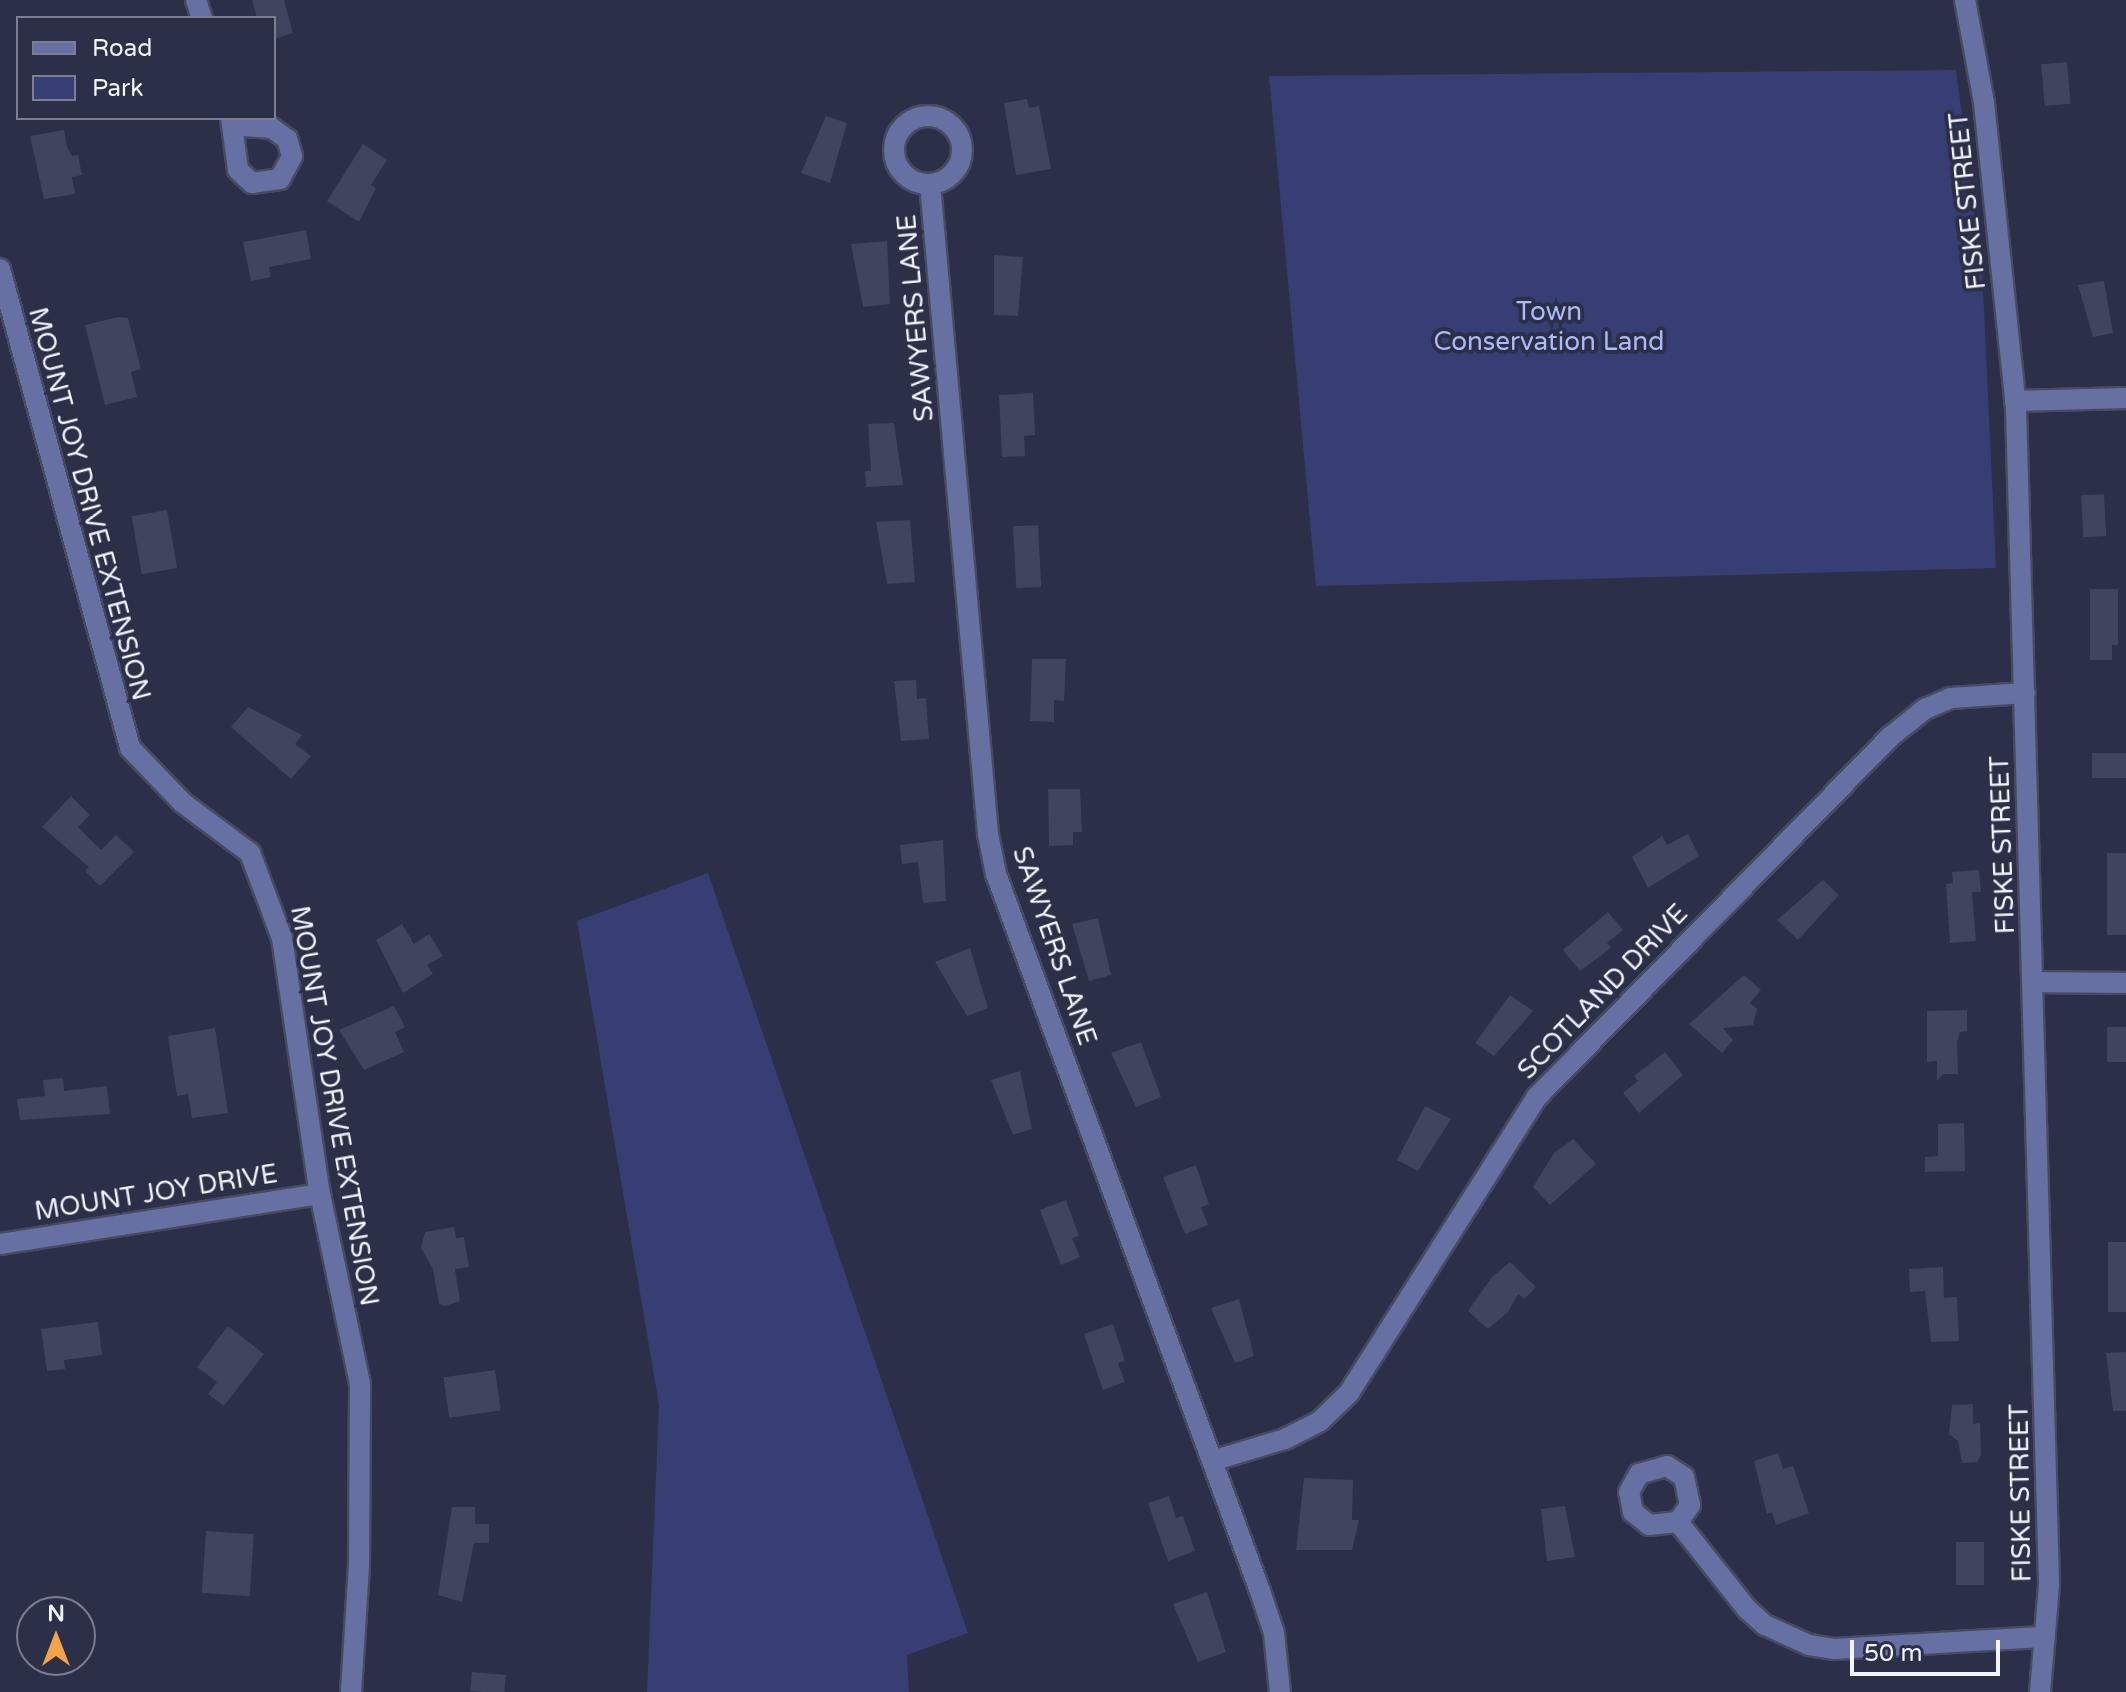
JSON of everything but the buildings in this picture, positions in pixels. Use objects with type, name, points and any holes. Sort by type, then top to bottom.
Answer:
[{"type":"street","name":"FISKE STREET","points":[[1965,0],[1984,103],[2015,401],[2049,1569],[2040,1692]]},
{"type":"street","name":"SAWYERS LANE","points":[[930,184],[988,834],[996,874],[1215,1460],[1274,1633],[1280,1692]]},
{"type":"street","name":"MOUNT JOY DRIVE EXTENSION","points":[[0,269],[130,748],[183,803],[250,853],[270,897],[282,938],[320,1194],[360,1384],[359,1565],[351,1692]]},
{"type":"street","points":[[2015,401],[2126,398]]},
{"type":"street","name":"SCOTLAND DRIVE","points":[[1215,1460],[1285,1439],[1320,1421],[1349,1393],[1536,1098],[1890,737],[1925,709],[1951,698],[2025,693]]},
{"type":"street","points":[[2034,982],[2126,983]]},
{"type":"street","name":"MOUNT JOY DRIVE","points":[[0,1244],[320,1194]]},
{"type":"street","points":[[1678,1522],[1747,1609],[1765,1625],[1809,1645],[1835,1649],[2045,1637]]},
{"type":"green space","name":"Town Conservation Land","points":[[1956,70],[1982,267],[1996,568],[1316,586],[1269,76]]},
{"type":"green space","points":[[708,873],[968,1633],[907,1655],[909,1692],[647,1692],[659,1405],[577,921]]}]
